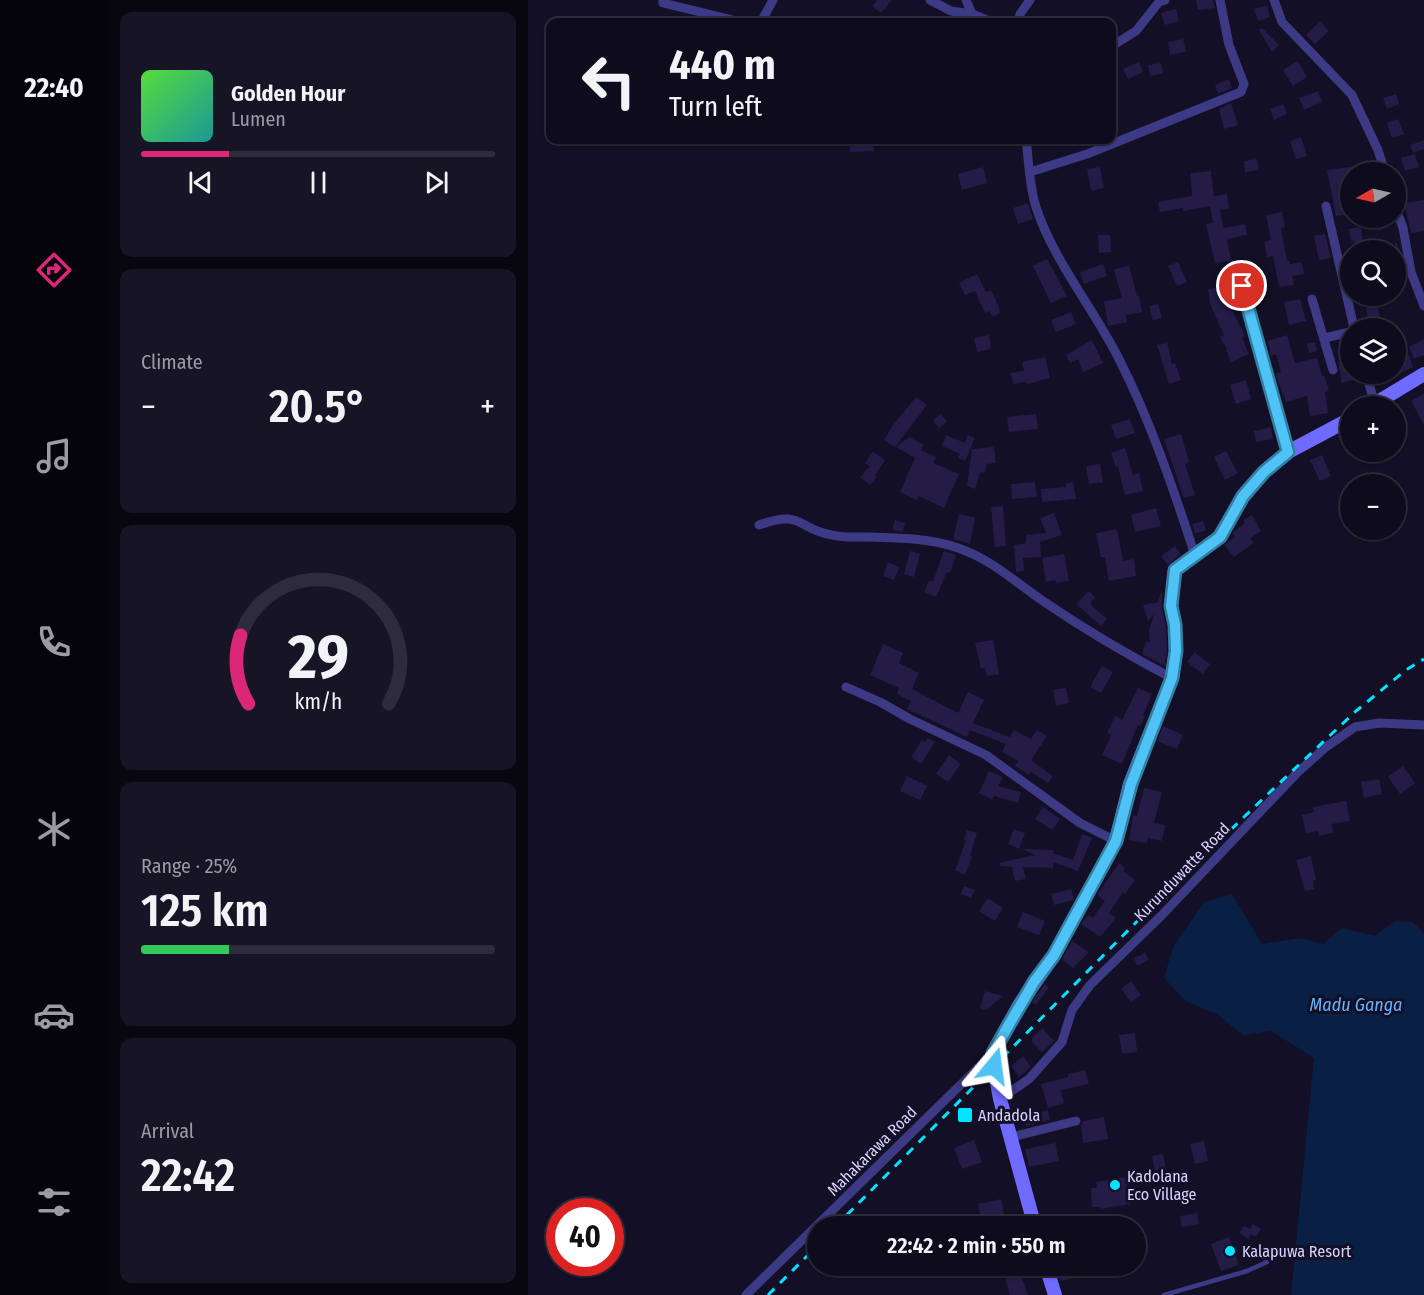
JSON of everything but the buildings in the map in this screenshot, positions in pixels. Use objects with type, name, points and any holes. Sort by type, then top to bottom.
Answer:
[{"type":"street","points":[[663,0],[663,3],[725,18]]},
{"type":"street","points":[[763,18],[774,0]]},
{"type":"street","points":[[930,0],[951,11],[982,18]]},
{"type":"street","points":[[966,0],[972,14]]},
{"type":"street","points":[[1019,18],[1030,0]]},
{"type":"street","points":[[1116,44],[1136,31],[1159,2],[1165,0]]},
{"type":"street","points":[[1116,142],[1241,92],[1244,84],[1228,45],[1220,0]]},
{"type":"street","points":[[1274,0],[1282,22],[1352,95],[1382,162]]},
{"type":"street","points":[[1026,144],[1035,204],[1041,220],[1118,357],[1141,404],[1169,476],[1195,555]]},
{"type":"street","points":[[1030,172],[1112,144]]},
{"type":"street","points":[[1326,206],[1352,318]]},
{"type":"street","points":[[1403,228],[1411,272],[1424,306]]},
{"type":"street","points":[[1238,269],[1288,452]]},
{"type":"street","points":[[1312,299],[1333,370]]},
{"type":"street","points":[[1325,338],[1340,334]]},
{"type":"street","points":[[1388,396],[1424,374]]},
{"type":"street","points":[[1032,1216],[1000,1099],[993,1053],[1020,1004],[1054,955],[1116,841],[1131,784],[1172,678],[1176,651],[1175,625],[1171,606],[1175,570],[1220,537],[1243,496],[1264,472],[1288,452],[1340,424]]},
{"type":"street","points":[[759,525],[778,518],[793,518],[832,536],[904,538],[957,547],[993,564],[1043,601],[1085,628],[1130,656],[1172,678]]},
{"type":"street","points":[[846,687],[986,755],[1080,823],[1116,841]]},
{"type":"street","name":"Kurunduwatte Road","points":[[1000,1099],[1029,1079],[1062,1042],[1072,1010],[1090,985],[1162,915],[1312,759],[1355,727],[1379,723],[1424,725]]},
{"type":"street","name":"Mahakarawa Road","points":[[746,1295],[993,1053]]},
{"type":"street","points":[[1011,1137],[1076,1121]]},
{"type":"street","points":[[1049,1276],[1055,1295]]},
{"type":"lane","points":[[1164,1295],[1247,1271],[1267,1262]]},
{"type":"water","name":"Madu Ganga","points":[[1232,894],[1262,944],[1301,938],[1323,944],[1342,928],[1375,936],[1395,921],[1413,922],[1424,934],[1424,1295],[1291,1295],[1314,1058],[1271,1031],[1243,1035],[1218,1015],[1186,1001],[1164,978],[1173,947],[1204,902]]},
{"type":"railway","points":[[846,1216],[1169,889],[1356,711],[1406,670],[1424,659]]},
{"type":"railway","points":[[768,1295],[807,1256]]},
{"type":"place","name":"Andadola","points":[[965,1115]]},
{"type":"place","name":"Kadolana Eco Village","points":[[1115,1185]]},
{"type":"place","name":"Kalapuwa Resort","points":[[1230,1251]]},
{"type":"route","points":[[994,1066],[993,1053],[1020,1004],[1054,955],[1116,841],[1131,784],[1172,678],[1176,651],[1175,625],[1171,606],[1175,570],[1220,537],[1243,496],[1264,472],[1288,452],[1242,286]]}]
